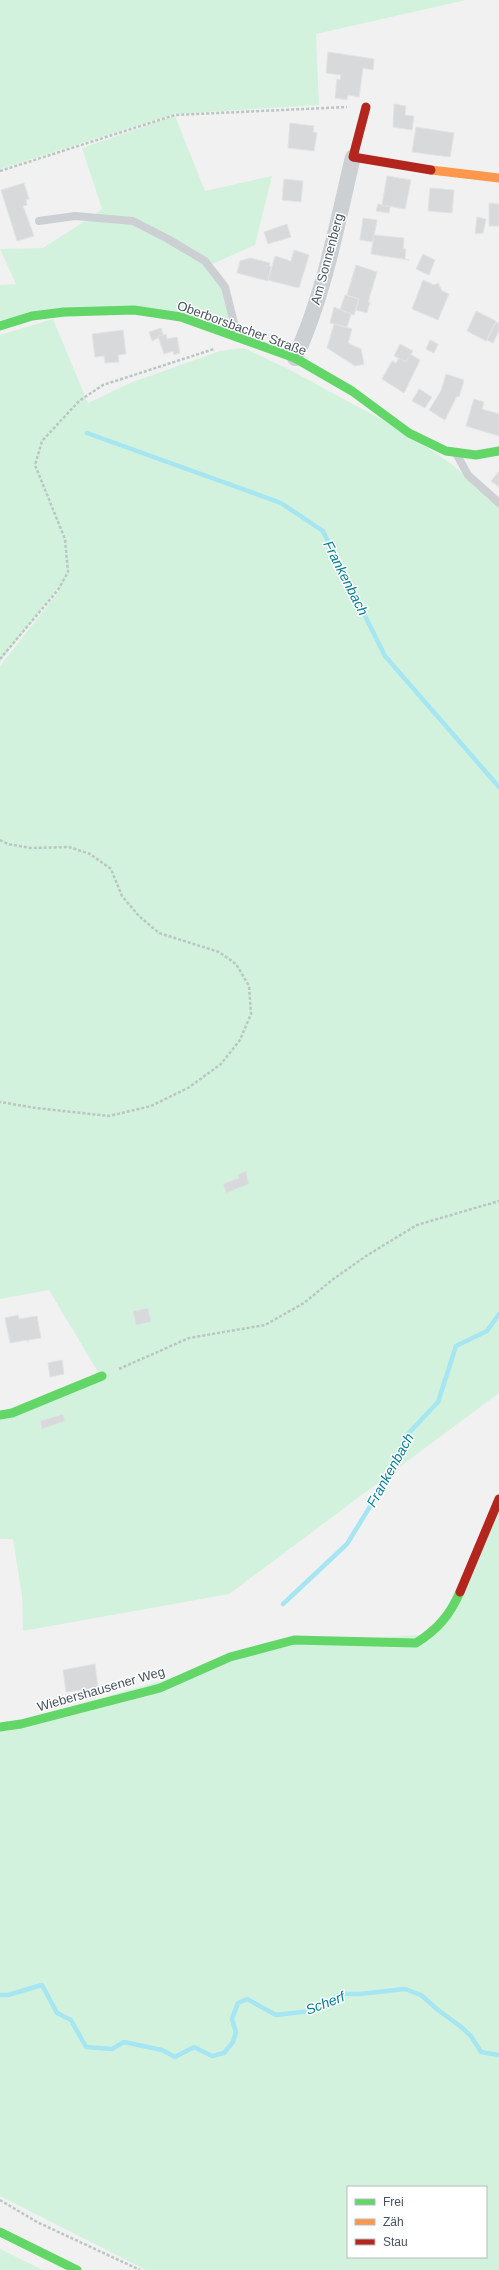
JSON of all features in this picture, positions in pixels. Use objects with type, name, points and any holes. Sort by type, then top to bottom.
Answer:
[{"type":"street","name":"Am Sonnenberg","points":[[295,358],[303,341],[323,276],[366,107]]},
{"type":"street","points":[[354,157],[405,167],[499,178]]},
{"type":"street","name":"Oberborsbacher Straße","points":[[0,326],[43,314],[134,310],[181,317],[295,358],[352,391],[409,433],[446,451],[456,454],[476,455],[499,451]]},
{"type":"street","points":[[0,1415],[12,1413],[102,1376]]},
{"type":"street","name":"Wiebershausener Weg","points":[[0,1727],[21,1724],[160,1688],[230,1657],[294,1640],[416,1643],[432,1633],[452,1611],[499,1499]]},
{"type":"street","points":[[0,2232],[77,2270]]},
{"type":"lane","points":[[39,221],[75,216],[133,221],[168,239],[205,261],[225,287],[237,338]]},
{"type":"lane","points":[[456,454],[468,475],[499,503]]},
{"type":"path","points":[[0,171],[175,115],[322,107],[366,107]]},
{"type":"path","points":[[0,659],[58,590],[68,572],[65,539],[35,465],[42,441],[79,401],[103,386],[215,348]]},
{"type":"path","points":[[0,840],[8,844],[31,848],[69,847],[90,854],[111,869],[122,896],[139,916],[160,933],[219,952],[236,964],[249,986],[251,1014],[240,1040],[221,1064],[188,1088],[151,1106],[109,1116],[36,1108],[0,1102]]},
{"type":"path","points":[[102,1376],[189,1338],[265,1325],[304,1303],[332,1280],[366,1256],[417,1225],[499,1200]]},
{"type":"path","points":[[0,2200],[37,2222],[140,2270]]},
{"type":"green space","points":[[0,0],[466,0],[316,34],[319,105],[174,114],[0,169]]},
{"type":"green space","points":[[175,116],[205,191],[272,176],[255,245],[210,265],[133,221],[91,217],[102,209],[82,148]]},
{"type":"green space","points":[[88,219],[132,222],[204,262],[223,288],[231,330],[179,312],[0,320],[0,285],[16,284],[0,249],[43,248]]},
{"type":"green space","points":[[53,319],[88,403],[130,383],[220,351],[244,348],[292,371],[410,435],[454,466],[499,508],[499,1393],[229,1594],[23,1631],[22,1596],[13,1539],[0,1539],[0,1415],[101,1377],[49,1290],[0,1299],[0,666],[59,591],[57,589],[0,662],[0,335]]},
{"type":"green space","points":[[499,1500],[499,2270],[146,2270],[0,2196],[0,1727],[294,1643],[434,1634]]},
{"type":"green space","points":[[0,2249],[43,2270],[0,2270]]},
{"type":"building","points":[[328,52],[374,59],[373,70],[363,68],[359,97],[348,95],[347,100],[335,98],[337,79],[340,80],[341,75],[326,73]]},
{"type":"building","points":[[394,104],[406,106],[405,115],[414,116],[412,130],[393,127]]},
{"type":"building","points":[[290,123],[314,126],[313,132],[317,133],[314,151],[288,148]]},
{"type":"building","points":[[416,127],[454,133],[450,157],[412,152]]},
{"type":"building","points":[[387,176],[411,180],[405,209],[382,205]]},
{"type":"building","points":[[284,179],[303,181],[301,202],[282,200]]},
{"type":"building","points":[[24,183],[29,199],[26,200],[27,205],[23,206],[34,236],[17,241],[1,190]]},
{"type":"building","points":[[430,188],[454,190],[452,213],[428,211]]},
{"type":"building","points":[[489,203],[499,204],[499,226],[489,226]]},
{"type":"building","points":[[378,204],[390,207],[389,213],[376,211]]},
{"type":"building","points":[[477,217],[486,219],[483,233],[475,234]]},
{"type":"building","points":[[363,218],[377,220],[373,242],[360,240]]},
{"type":"building","points":[[287,224],[291,237],[268,244],[264,232]]},
{"type":"building","points":[[374,235],[404,238],[403,249],[406,249],[405,259],[409,260],[371,254]]},
{"type":"building","points":[[294,250],[309,255],[299,288],[268,280],[275,256],[291,261]]},
{"type":"building","points":[[423,254],[435,260],[429,275],[416,269]]},
{"type":"building","points":[[250,258],[270,263],[269,266],[271,267],[268,281],[237,273],[240,261]]},
{"type":"building","points":[[356,265],[377,272],[368,302],[370,302],[367,313],[356,310],[359,299],[347,295]]},
{"type":"building","points":[[423,280],[434,285],[438,283],[442,291],[449,294],[438,320],[412,309]]},
{"type":"building","points":[[345,295],[359,299],[354,315],[340,310]]},
{"type":"building","points":[[334,307],[351,314],[347,327],[330,323]]},
{"type":"building","points":[[476,311],[496,321],[486,341],[467,331]]},
{"type":"building","points":[[496,322],[499,323],[499,331],[493,343],[487,340]]},
{"type":"building","points":[[334,324],[352,329],[348,343],[361,349],[364,364],[355,366],[327,348]]},
{"type":"building","points":[[161,328],[163,335],[152,341],[149,332]]},
{"type":"building","points":[[123,330],[126,354],[118,355],[119,362],[105,363],[104,356],[95,357],[92,334]]},
{"type":"building","points":[[166,334],[167,339],[177,337],[180,353],[174,355],[173,351],[164,354],[158,336]]},
{"type":"building","points":[[430,340],[438,344],[434,353],[426,349]]},
{"type":"building","points":[[400,344],[413,351],[406,362],[394,356]]},
{"type":"building","points":[[410,354],[420,360],[404,393],[382,379],[392,361],[396,363],[399,358],[406,362]]},
{"type":"building","points":[[446,374],[464,380],[459,397],[457,396],[445,420],[429,410],[441,391]]},
{"type":"building","points":[[419,389],[432,397],[425,408],[412,401]]},
{"type":"building","points":[[474,399],[484,402],[482,409],[499,414],[499,436],[466,426]]},
{"type":"building","points":[[499,471],[499,487],[491,481]]},
{"type":"building","points":[[246,1171],[249,1184],[226,1193],[223,1184],[239,1178],[238,1175]]},
{"type":"building","points":[[148,1308],[151,1322],[136,1325],[133,1311]]},
{"type":"building","points":[[18,1315],[19,1319],[37,1316],[41,1338],[28,1340],[28,1342],[27,1340],[10,1343],[5,1318]]},
{"type":"building","points":[[62,1360],[64,1374],[50,1377],[48,1363]]},
{"type":"building","points":[[63,1414],[65,1421],[42,1429],[40,1421]]},
{"type":"building","points":[[95,1664],[98,1688],[66,1692],[63,1670]]},
{"type":"waterway","name":"Frankenbach","points":[[87,433],[281,503],[323,531],[385,656],[499,787]]},
{"type":"waterway","name":"Frankenbach","points":[[283,1604],[347,1544],[390,1474],[406,1436],[438,1402],[456,1346],[487,1331],[499,1314]]},
{"type":"waterway","name":"Scherf","points":[[0,1995],[8,1995],[42,1985],[57,2013],[71,2020],[86,2047],[112,2049],[124,2042],[162,2050],[175,2057],[194,2047],[212,2056],[224,2053],[233,2042],[236,2032],[232,2019],[238,2003],[247,1999],[276,2015],[310,2011],[341,1994],[360,1994],[405,1989],[421,1995],[460,2026],[471,2036],[481,2052],[499,2055]]},
{"type":"traffic: fast","points":[[0,326],[32,316],[64,312],[134,310],[181,317],[295,358],[352,391],[409,433],[446,451],[476,455],[499,451]]},
{"type":"traffic: fast","points":[[0,1415],[12,1413],[102,1376]]},
{"type":"traffic: fast","points":[[0,1727],[21,1724],[160,1688],[230,1657],[294,1640],[416,1643],[437,1627],[452,1608],[460,1592]]},
{"type":"traffic: fast","points":[[0,2232],[77,2270]]},
{"type":"traffic: slow","points":[[431,170],[499,178]]},
{"type":"traffic: jam","points":[[366,107],[353,157],[431,170]]},
{"type":"traffic: jam","points":[[460,1592],[499,1499]]}]
